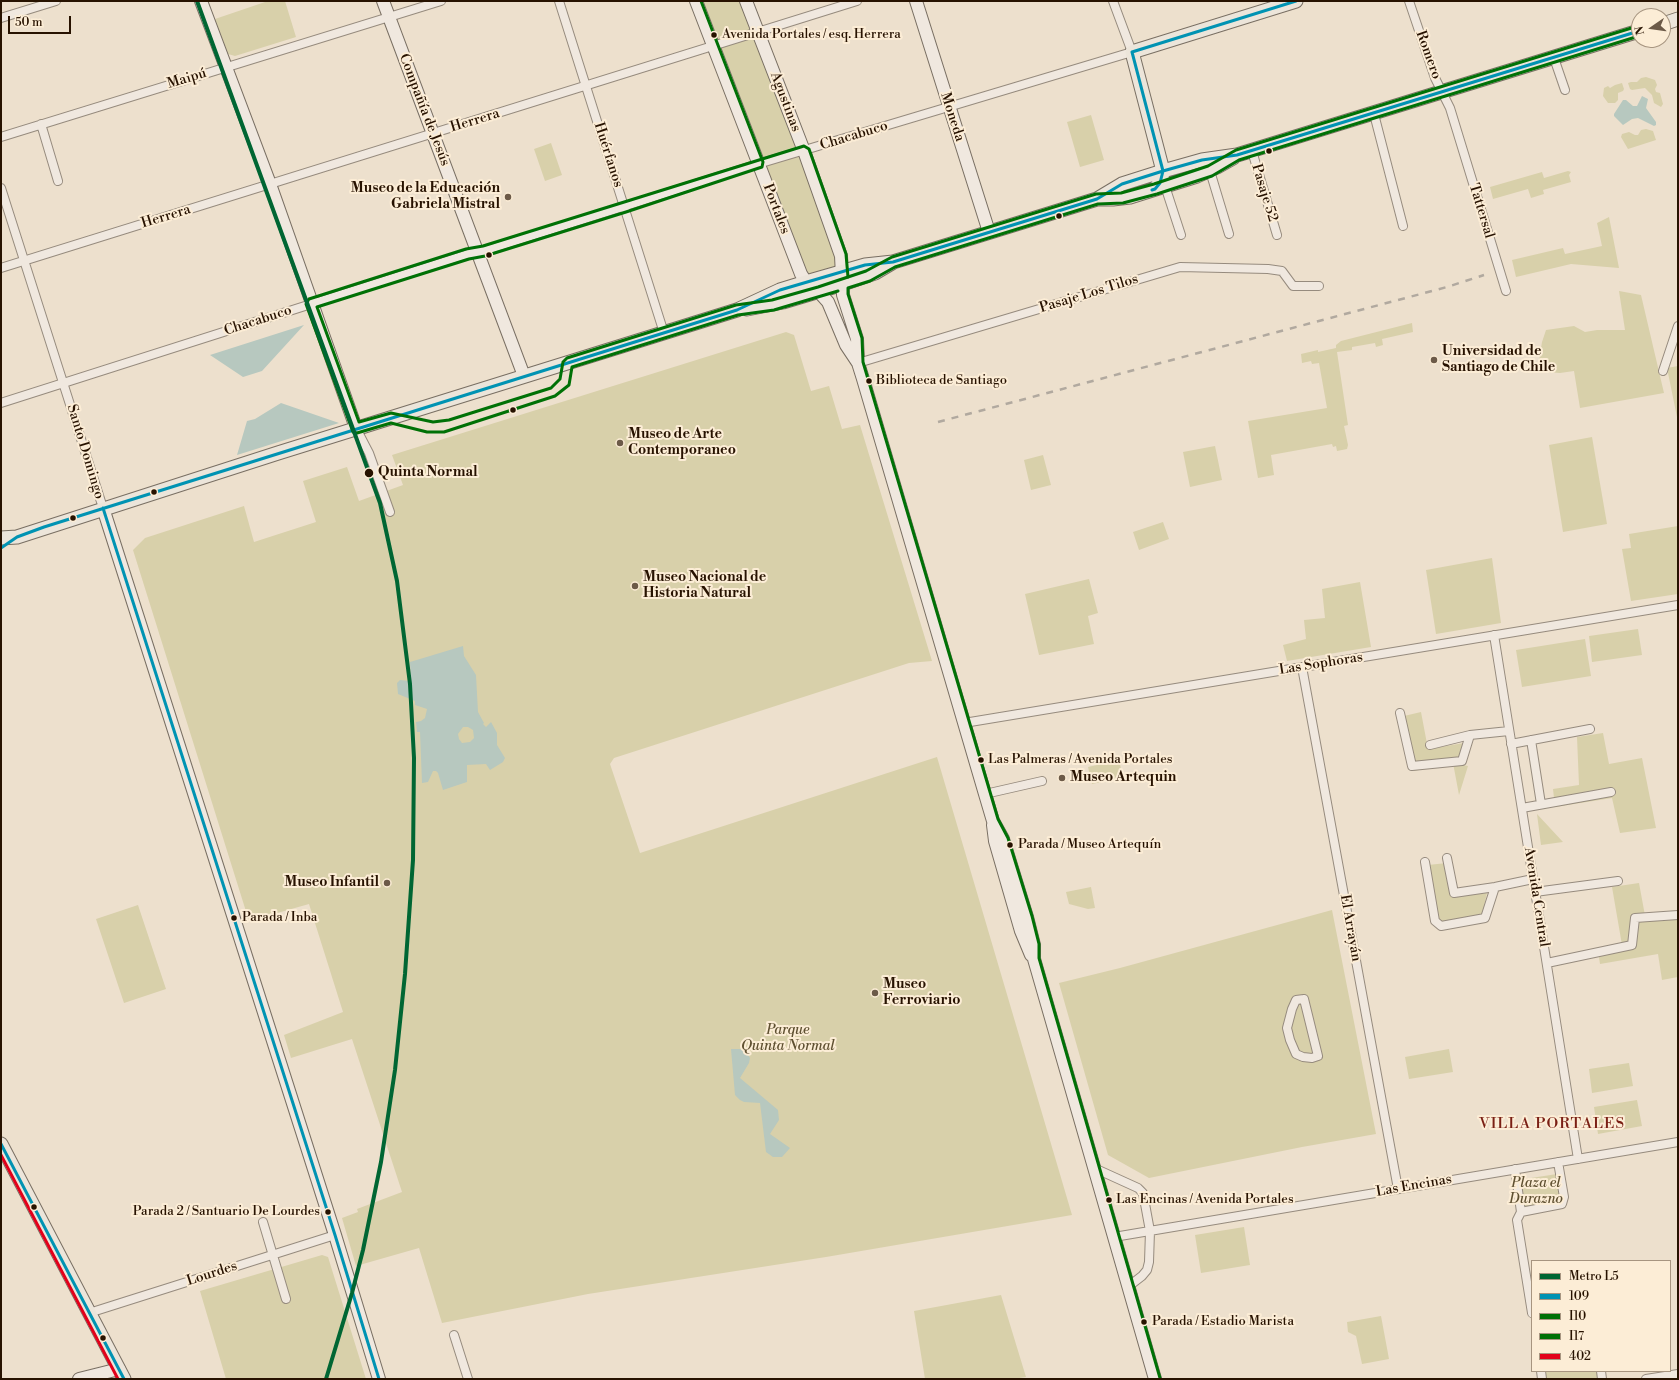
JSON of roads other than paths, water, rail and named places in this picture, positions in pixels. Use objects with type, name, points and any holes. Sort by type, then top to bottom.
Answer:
[{"type":"main road","points":[[201,1],[270,184],[311,304],[356,428]]},
{"type":"main road","name":"Compañía de Jesús","points":[[383,1],[524,376]]},
{"type":"main road","name":"Portales","points":[[696,1],[758,164],[806,282]]},
{"type":"main road","name":"Agustinas","points":[[746,1],[804,151],[841,256],[844,295],[856,339],[858,363]]},
{"type":"main road","name":"Moneda","points":[[916,1],[989,232]]},
{"type":"main road","name":"Chacabuco","points":[[1132,52],[1296,1]]},
{"type":"main road","points":[[1,538],[17,537],[103,508],[356,428],[737,310],[780,290],[806,282],[875,273],[893,262],[1097,199],[1122,184],[1163,171],[1202,160],[1237,155],[1252,151],[1631,34]]},
{"type":"main road","points":[[1132,52],[1163,171],[1160,187]]},
{"type":"main road","points":[[1097,199],[1122,198],[1160,187],[1210,171],[1237,155]]},
{"type":"main road","points":[[737,310],[773,305],[819,292],[843,278]]},
{"type":"main road","points":[[806,282],[819,292],[828,302],[846,345],[858,363],[993,821],[1003,839],[1029,923],[1034,945],[1034,959],[1155,1379]]},
{"type":"main road","name":"Santo Domingo","points":[[103,508],[380,1379]]},
{"type":"main road","points":[[1,548],[17,537]]},
{"type":"main road","points":[[2,1146],[121,1374],[79,1379]]},
{"type":"street","points":[[1,18],[56,1]]},
{"type":"street","name":"Maipú","points":[[1,137],[441,1]]},
{"type":"street","name":"Huérfanos","points":[[559,1],[664,332]]},
{"type":"street","name":"Herrera","points":[[1,268],[857,1]]},
{"type":"street","points":[[1113,1],[1132,52]]},
{"type":"street","name":"Romero","points":[[1409,1],[1435,78],[1450,108],[1457,130]]},
{"type":"street","name":"Chacabuco","points":[[1,403],[468,254],[624,208],[758,164],[1132,52]]},
{"type":"street","points":[[1554,58],[1565,90]]},
{"type":"street","points":[[1374,114],[1403,226]]},
{"type":"street","points":[[40,124],[58,181]]},
{"type":"street","name":"Tattersal","points":[[1457,130],[1506,291]]},
{"type":"street","name":"Pasaje 52","points":[[1252,151],[1277,235]]},
{"type":"street","points":[[1210,171],[1229,234]]},
{"type":"street","points":[[1160,187],[1181,235]]},
{"type":"street","name":"Santo Domingo","points":[[1,188],[103,508]]},
{"type":"street","name":"Pasaje Los Tilos","points":[[858,363],[1180,267],[1268,268],[1282,271],[1293,286],[1318,286]]},
{"type":"street","points":[[1663,372],[1678,326]]},
{"type":"street","points":[[356,428],[369,453],[390,512]]},
{"type":"street","name":"Las Sophoras","points":[[964,723],[1678,604]]},
{"type":"street","name":"Avenida Central","points":[[1494,635],[1578,1159]]},
{"type":"street","name":"El Arrayán","points":[[1302,667],[1398,1189]]},
{"type":"street","points":[[1400,713],[1412,766],[1462,761],[1470,735]]},
{"type":"street","points":[[1511,744],[1590,729]]},
{"type":"street","points":[[1430,745],[1470,735],[1509,731]]},
{"type":"street","points":[[1531,740],[1541,804]]},
{"type":"street","points":[[985,794],[1042,780]]},
{"type":"street","points":[[1522,808],[1611,792]]},
{"type":"street","points":[[1447,858],[1454,893],[1495,887],[1533,879]]},
{"type":"street","points":[[1425,862],[1435,921],[1441,926],[1485,918],[1495,887]]},
{"type":"street","points":[[1535,892],[1618,881]]},
{"type":"street","points":[[1547,963],[1632,945],[1635,918],[1678,915]]},
{"type":"street","points":[[1304,999],[1318,1056],[1303,1057],[1296,1054],[1290,1040],[1288,1028],[1290,1013],[1296,1000],[1304,999]]},
{"type":"street","name":"Las Encinas","points":[[1114,1237],[1678,1142]]},
{"type":"street","points":[[1521,1212],[1562,1204],[1564,1197],[1558,1162]]},
{"type":"street","points":[[1094,1168],[1141,1190],[1150,1231],[1149,1262],[1147,1270],[1142,1276],[1128,1286]]},
{"type":"street","points":[[1515,1170],[1521,1212],[1517,1220],[1531,1303]]},
{"type":"street","points":[[263,1222],[286,1299]]},
{"type":"street","name":"Lourdes","points":[[89,1313],[335,1235]]},
{"type":"street","points":[[454,1335],[468,1379]]},
{"type":"street","points":[[1646,1379],[1678,1374]]},
{"type":"railway","points":[[938,422],[1447,287],[1484,275]]},
{"type":"metro line","name":"L5","points":[[197,1],[380,503],[397,581],[410,684],[414,758],[413,860],[405,974],[395,1070],[381,1162],[363,1250],[352,1293],[326,1379]]},
{"type":"place","name":"Avenida Portales / esq. Herrera","points":[[714,35]]},
{"type":"place","name":"Museo de la Educación Gabriela Mistral","points":[[508,197]]},
{"type":"place","name":"Universidad de Santiago de Chile","points":[[1434,360]]},
{"type":"place","name":"Biblioteca de Santiago","points":[[869,381]]},
{"type":"place","name":"Museo de Arte Contemporaneo","points":[[620,443]]},
{"type":"place","name":"Quinta Normal","points":[[369,473]]},
{"type":"place","name":"Museo Nacional de Historia Natural","points":[[635,586]]},
{"type":"place","name":"Las Palmeras / Avenida Portales","points":[[981,760]]},
{"type":"place","name":"Museo Artequin","points":[[1062,778]]},
{"type":"place","name":"Parada / Museo Artequín","points":[[1010,845]]},
{"type":"place","name":"Museo Infantil","points":[[387,883]]},
{"type":"place","name":"Parada / Inba","points":[[234,918]]},
{"type":"place","name":"Museo Ferroviario","points":[[875,993]]},
{"type":"place","name":"Las Encinas / Avenida Portales","points":[[1109,1200]]},
{"type":"place","name":"Parada 2 / Santuario De Lourdes","points":[[328,1212]]},
{"type":"place","name":"Parada / Estadio Marista","points":[[1144,1322]]},
{"type":"district","name":"VILLA PORTALES","points":[[1552,1124]]},
{"type":"park label","name":"Parque Quinta Normal","points":[[788,1040]]},
{"type":"park label","name":"Plaza el Durazno","points":[[1536,1192]]}]
